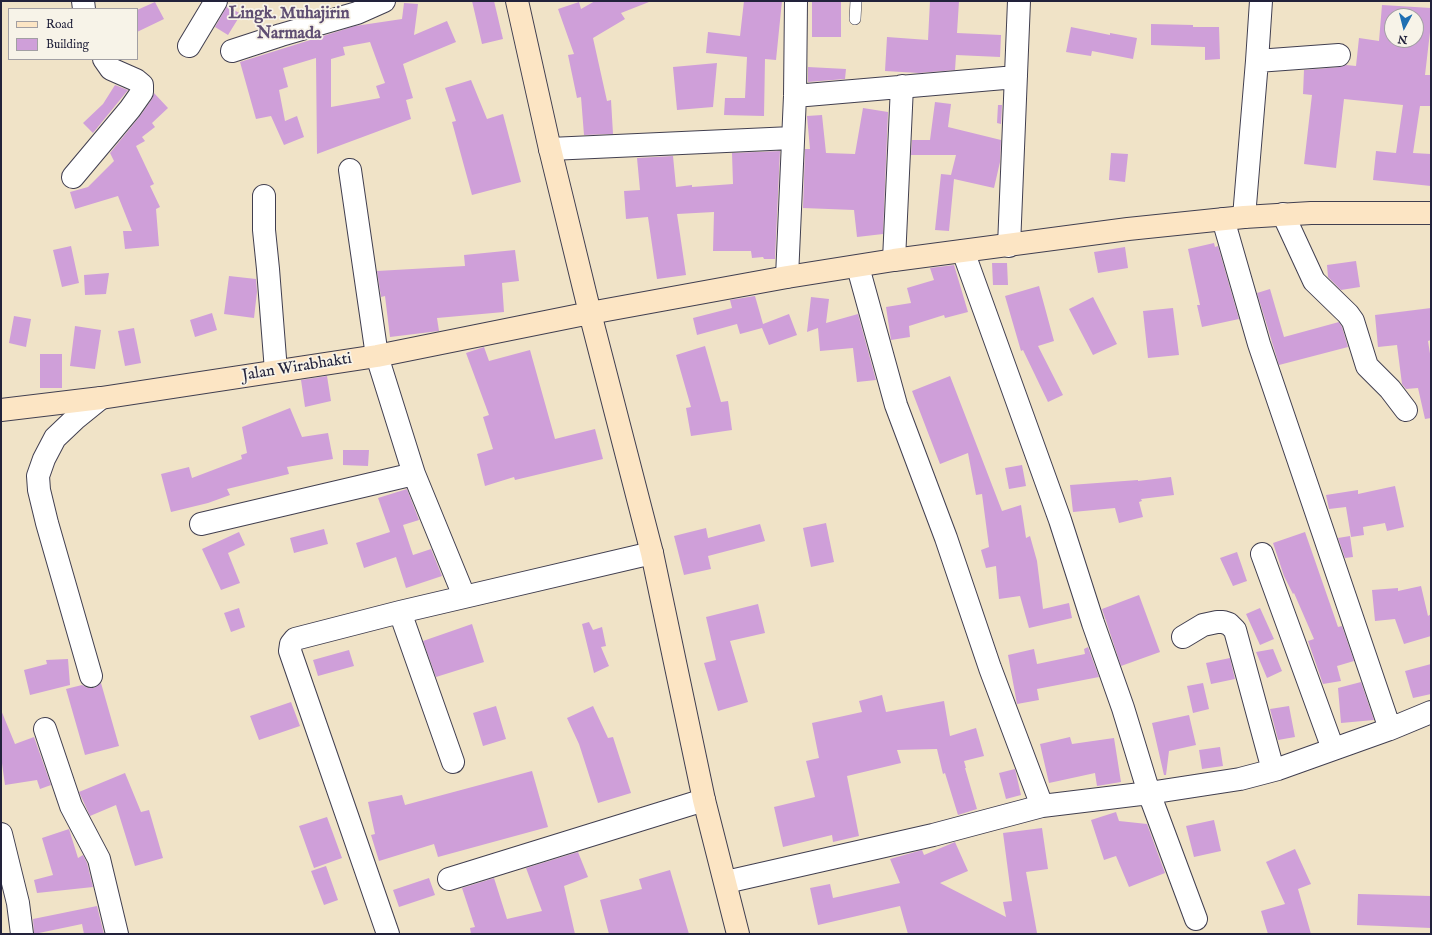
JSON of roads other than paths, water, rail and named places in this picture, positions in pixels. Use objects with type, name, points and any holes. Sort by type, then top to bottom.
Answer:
[{"type":"street","points":[[189,46],[216,1]]},
{"type":"street","points":[[232,51],[356,13],[384,1]]},
{"type":"street","points":[[517,1],[550,149],[590,313],[652,553],[704,800],[738,934]]},
{"type":"street","points":[[786,277],[795,96],[796,1]]},
{"type":"street","points":[[1009,246],[1020,1]]},
{"type":"street","points":[[1261,1],[1257,61],[1234,218],[1259,344],[1390,729]]},
{"type":"street","points":[[1257,61],[1339,55]]},
{"type":"street","points":[[73,177],[130,109],[142,92],[142,85],[136,80],[111,68],[105,60]]},
{"type":"street","points":[[795,96],[1016,76]]},
{"type":"street","points":[[894,260],[902,86]]},
{"type":"street","points":[[550,149],[792,138]]},
{"type":"street","points":[[350,170],[377,356],[414,474],[464,596]]},
{"type":"street","points":[[264,196],[264,230],[276,371]]},
{"type":"street","name":"Jalan Wirabhakti","points":[[1,410],[101,398],[377,356],[590,313],[786,277],[858,267],[894,260],[1009,246],[1128,229],[1234,218],[1311,213],[1431,213]]},
{"type":"street","points":[[1283,214],[1314,280],[1348,314],[1353,321],[1368,366],[1390,389],[1406,410]]},
{"type":"street","points":[[963,251],[1060,520],[1093,623],[1123,708],[1149,793],[1196,919]]},
{"type":"street","points":[[858,267],[896,405],[946,538],[990,668],[1042,806]]},
{"type":"street","points":[[91,676],[47,523],[39,490],[38,476],[44,459],[56,438],[75,419],[101,398]]},
{"type":"street","points":[[200,524],[414,474]]},
{"type":"street","points":[[388,934],[290,651],[291,644],[295,639],[400,612],[652,553]]},
{"type":"street","points":[[1262,554],[1333,749]]},
{"type":"street","points":[[400,612],[453,762]]},
{"type":"street","points":[[1183,637],[1203,625],[1216,622],[1230,624],[1235,630],[1273,770]]},
{"type":"street","points":[[726,882],[933,835],[1042,806],[1149,793],[1240,779],[1273,770],[1333,749],[1390,729],[1431,712]]},
{"type":"street","points":[[45,729],[71,806],[99,859],[117,934]]},
{"type":"street","points":[[449,879],[704,800]]},
{"type":"street","points":[[1,834],[10,905],[22,934]]},
{"type":"lane","points":[[855,19],[856,1]]},
{"type":"district","name":"Lingk. Muhajirin Narmada","points":[[289,25]]}]
